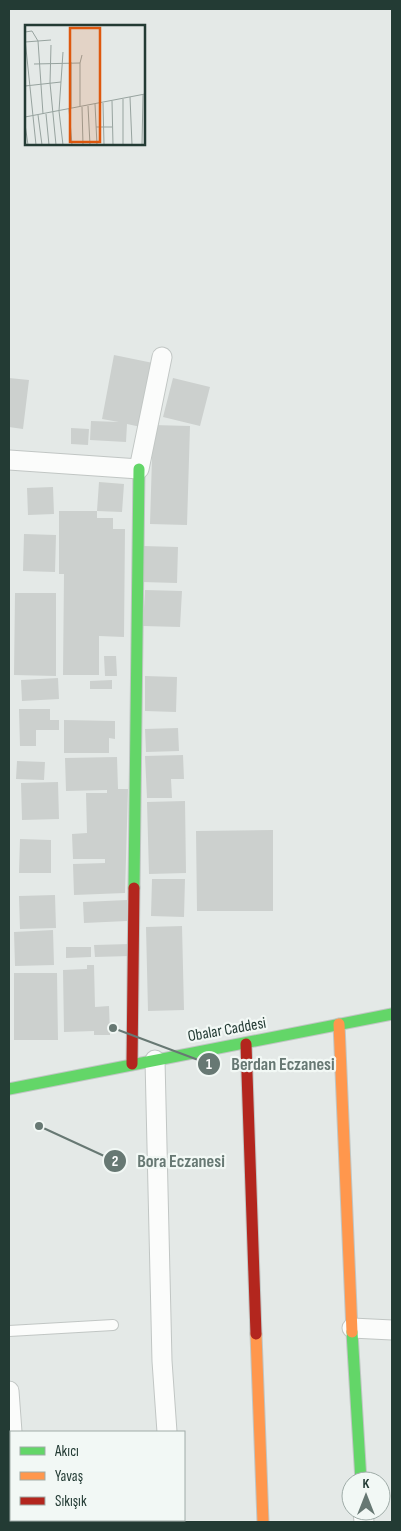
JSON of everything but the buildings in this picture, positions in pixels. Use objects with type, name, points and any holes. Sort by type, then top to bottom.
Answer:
[{"type":"street","points":[[132,1064],[139,469],[162,358]]},
{"type":"street","points":[[9,460],[139,469]]},
{"type":"street","name":"Obalar Caddesi","points":[[9,1089],[392,1014]]},
{"type":"street","points":[[339,1024],[352,1328],[360,1471]]},
{"type":"street","points":[[246,1044],[263,1522]]},
{"type":"street","points":[[155,1060],[162,1361],[167,1431]]},
{"type":"street","points":[[352,1328],[392,1330]]},
{"type":"street","points":[[9,1391],[12,1431]]},
{"type":"lane","points":[[9,1331],[113,1325]]},
{"type":"traffic: fast","points":[[134,888],[139,469]]},
{"type":"traffic: fast","points":[[9,1089],[392,1014]]},
{"type":"traffic: fast","points":[[352,1332],[360,1471]]},
{"type":"traffic: slow","points":[[339,1024],[352,1332]]},
{"type":"traffic: slow","points":[[256,1334],[263,1522]]},
{"type":"traffic: jam","points":[[132,1064],[134,888]]},
{"type":"traffic: jam","points":[[246,1044],[256,1334]]},
{"type":"place","name":"Berdan Eczanesi","points":[[113,1028]]},
{"type":"place","name":"Bora Eczanesi","points":[[39,1126]]}]
